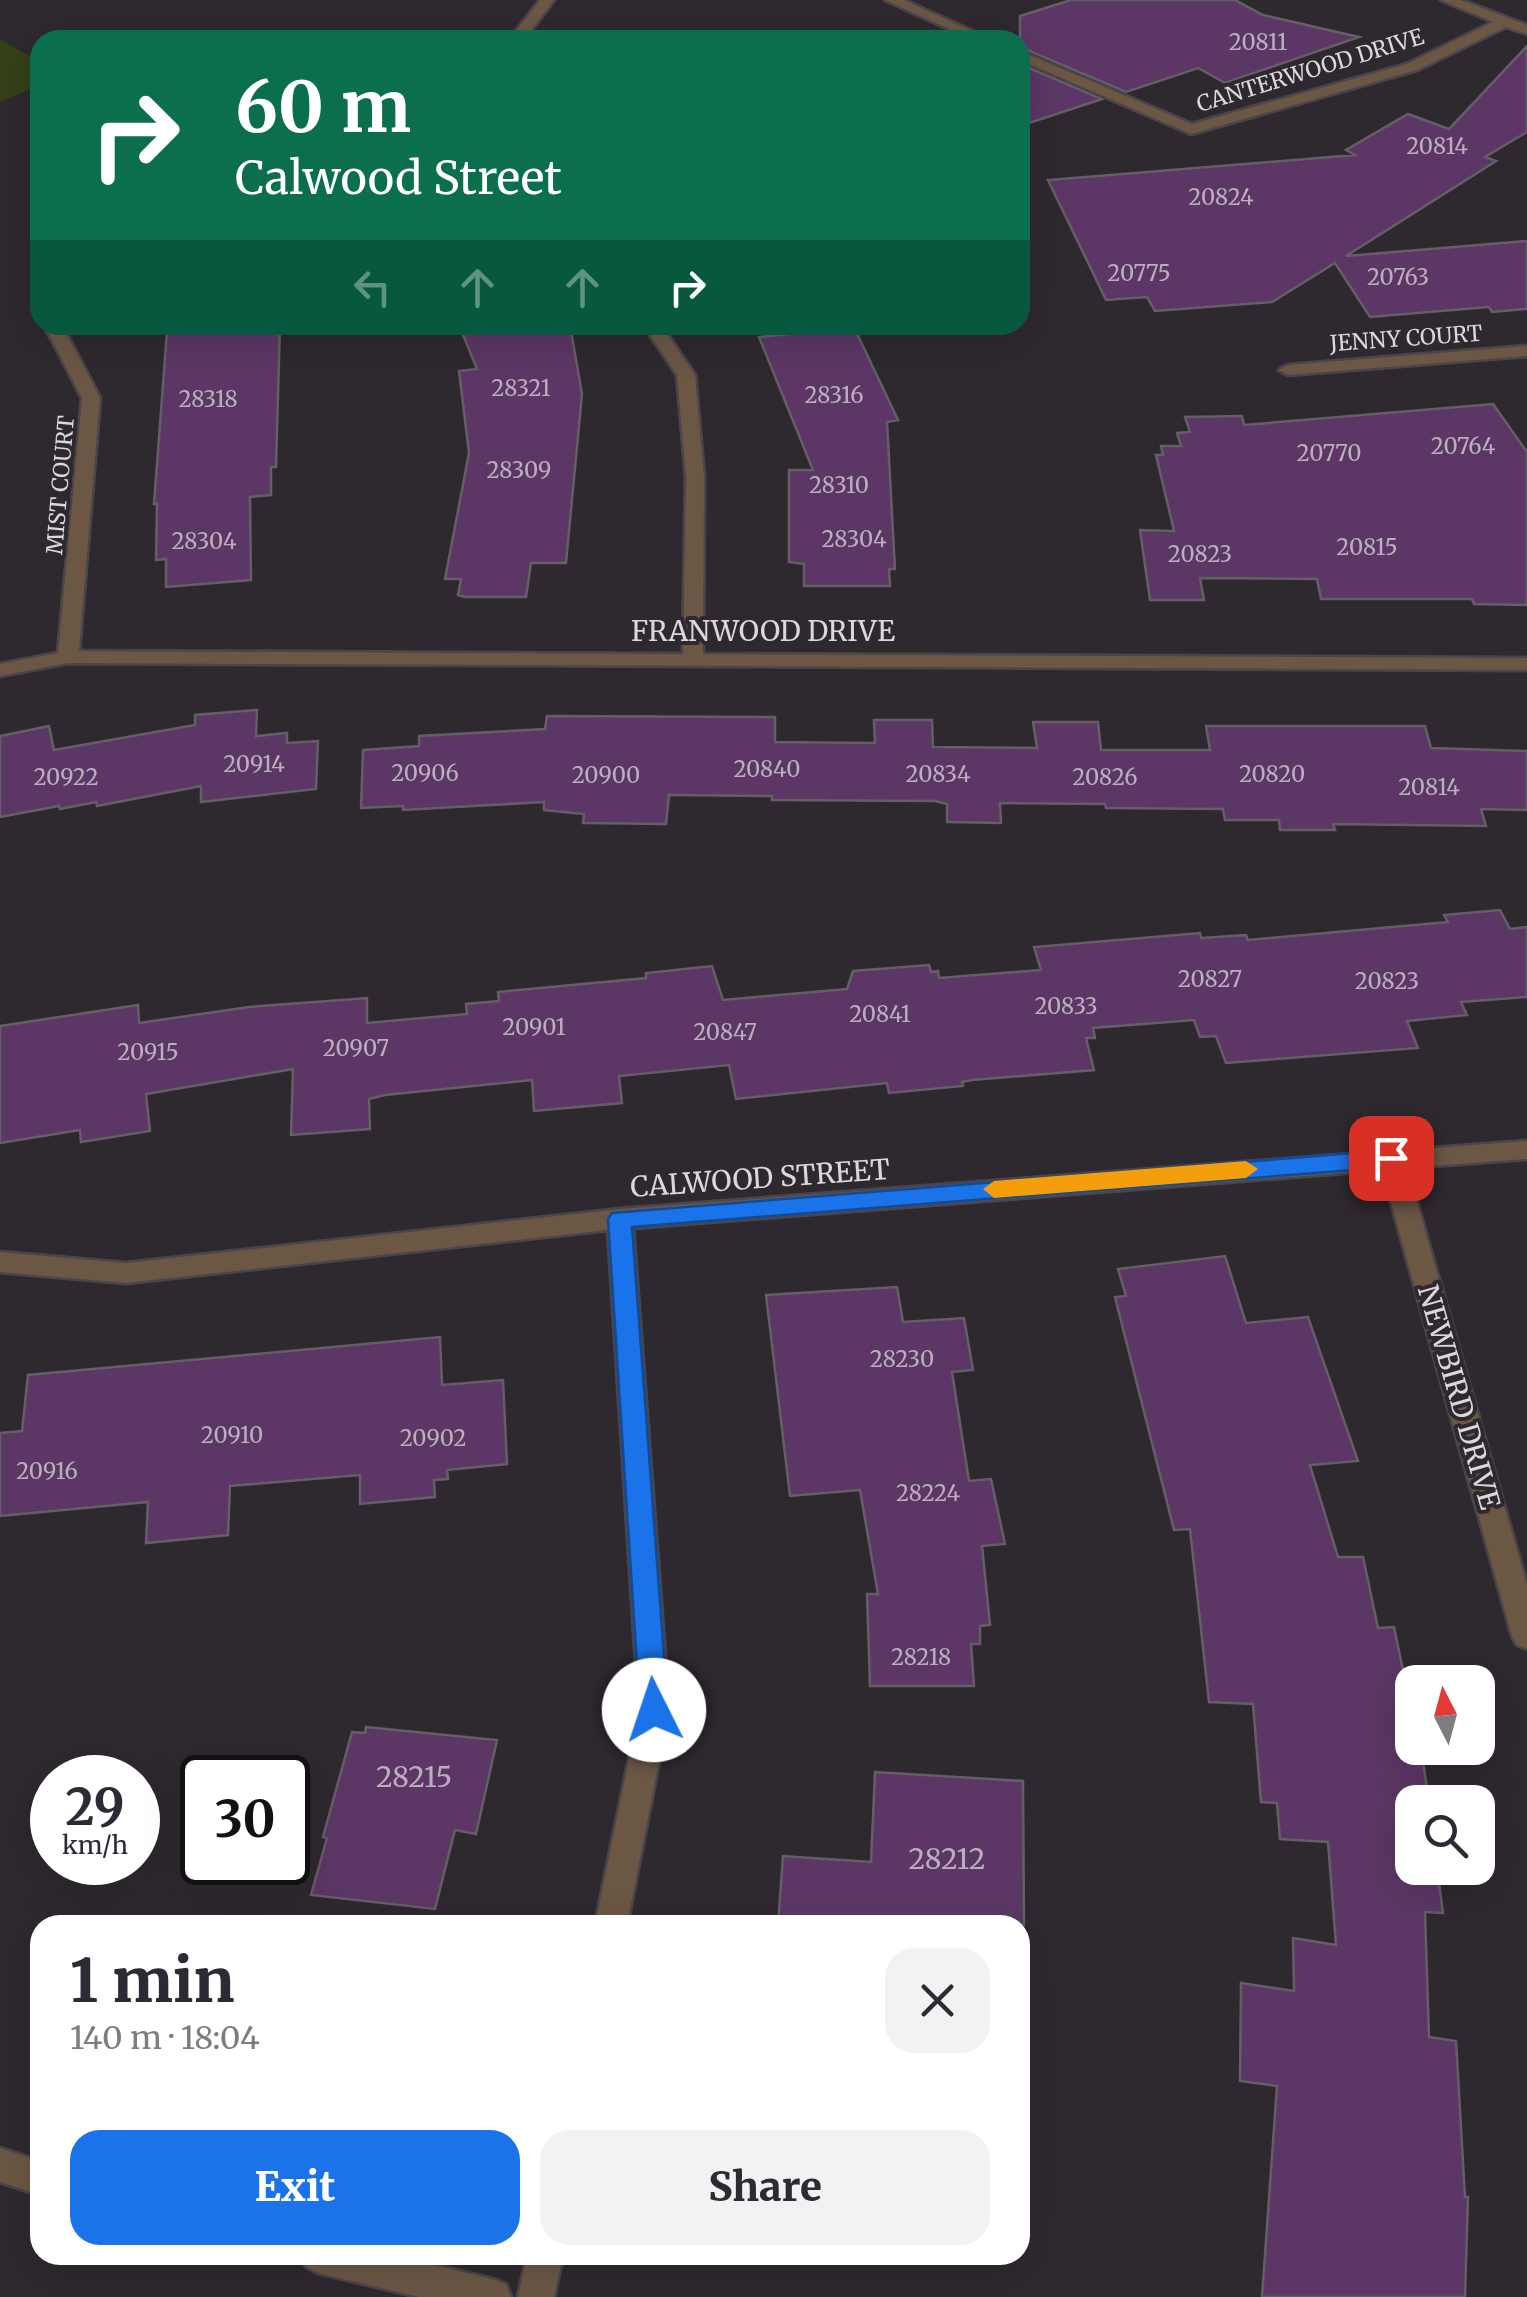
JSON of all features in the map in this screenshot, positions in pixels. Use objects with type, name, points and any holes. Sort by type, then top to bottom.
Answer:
[{"type":"street","points":[[524,30],[547,0]]},
{"type":"street","points":[[892,0],[961,30]]},
{"type":"street","points":[[1448,0],[1502,24],[1527,30]]},
{"type":"street","name":"CANTERWOOD DRIVE","points":[[1030,59],[1192,130],[1412,67],[1502,24]]},
{"type":"street","name":"MIST COURT","points":[[58,335],[90,398],[68,657]]},
{"type":"street","points":[[659,335],[686,375],[695,477],[693,657]]},
{"type":"street","name":"JENNY COURT","points":[[1288,370],[1527,351]]},
{"type":"street","name":"FRANWOOD DRIVE","points":[[0,670],[68,657],[1527,664]]},
{"type":"street","name":"CALWOOD STREET","points":[[0,1262],[126,1273],[620,1219],[1527,1150]]},
{"type":"street","name":"NEWBIRD DRIVE","points":[[1391,1158],[1527,1636]]},
{"type":"street","points":[[613,1915],[654,1710],[620,1219]]},
{"type":"street","points":[[0,2165],[30,2175]]},
{"type":"street","points":[[360,2265],[493,2297]]},
{"type":"street","points":[[536,2297],[542,2265]]},
{"type":"green space","points":[[0,39],[30,56],[30,89],[0,102]]},
{"type":"building","points":[[1071,0],[1235,0],[1263,15],[1359,37],[1225,83],[1198,68],[1126,92],[1030,51],[1030,30],[1020,30],[1020,16]]},
{"type":"building","points":[[1527,46],[1527,132],[1485,157],[1496,161],[1346,256],[1527,241],[1527,309],[1492,312],[1489,307],[1370,317],[1335,263],[1272,302],[1155,311],[1147,297],[1106,300],[1048,180],[1355,155],[1346,150],[1408,114],[1449,129]]},
{"type":"building","points":[[1030,68],[1102,99],[1030,123]]},
{"type":"building","points":[[167,335],[280,335],[276,467],[271,467],[271,495],[250,497],[251,580],[166,587],[166,559],[156,560],[154,504]]},
{"type":"building","points":[[463,335],[572,335],[582,394],[566,563],[531,563],[526,597],[465,597],[458,595],[461,579],[445,579],[469,453],[459,371],[477,369]]},
{"type":"building","points":[[858,335],[898,420],[887,422],[895,569],[889,569],[890,586],[804,586],[804,564],[789,562],[789,470],[813,470],[759,337]]},
{"type":"building","points":[[1493,404],[1527,452],[1527,605],[1474,604],[1472,599],[1321,599],[1317,579],[1200,578],[1204,600],[1150,600],[1140,530],[1174,531],[1156,455],[1163,455],[1161,446],[1181,446],[1177,433],[1190,432],[1185,417],[1242,416],[1244,425]]},
{"type":"building","points":[[257,710],[256,736],[287,733],[287,743],[318,741],[316,789],[201,802],[201,786],[97,806],[96,802],[60,809],[59,806],[0,817],[0,736],[49,726],[54,750],[195,725],[195,715]]},
{"type":"building","points":[[547,716],[775,717],[775,742],[875,743],[874,720],[932,720],[933,747],[1037,748],[1033,722],[1098,722],[1101,750],[1210,750],[1206,726],[1425,726],[1431,748],[1527,751],[1527,810],[1481,809],[1486,826],[1333,824],[1335,830],[1280,830],[1279,820],[1225,820],[1223,809],[1000,803],[1001,823],[947,822],[947,804],[935,801],[772,800],[772,796],[669,795],[666,824],[583,823],[584,814],[544,810],[544,802],[403,810],[403,806],[361,808],[363,750],[419,746],[419,736],[545,729]]},
{"type":"building","points":[[1500,910],[1510,929],[1527,927],[1527,997],[1461,1002],[1467,1015],[1407,1021],[1418,1048],[1226,1063],[1216,1036],[1200,1037],[1194,1020],[1093,1028],[1095,1038],[1086,1038],[1094,1070],[972,1080],[962,1082],[963,1086],[889,1093],[887,1083],[736,1099],[729,1065],[619,1076],[622,1103],[534,1111],[532,1080],[385,1095],[369,1099],[370,1129],[291,1135],[293,1069],[146,1094],[150,1131],[81,1142],[80,1130],[0,1143],[0,1026],[138,1005],[139,1023],[249,1007],[367,998],[367,1023],[467,1014],[466,1004],[499,1001],[498,992],[646,978],[646,973],[712,966],[723,1000],[847,989],[853,971],[929,965],[931,972],[938,971],[939,978],[1041,970],[1034,947],[1200,933],[1201,938],[1246,935],[1248,940],[1448,922],[1444,915]]},
{"type":"building","points":[[1225,1256],[1246,1323],[1308,1317],[1358,1461],[1310,1465],[1338,1557],[1363,1557],[1378,1628],[1394,1627],[1402,1665],[1395,1665],[1395,1765],[1424,1768],[1426,1785],[1395,1785],[1395,1885],[1439,1885],[1443,1913],[1425,1912],[1429,2037],[1456,2041],[1468,2197],[1465,2297],[1262,2297],[1277,2086],[1240,2081],[1241,1983],[1294,1991],[1293,1938],[1336,1945],[1328,1842],[1280,1839],[1277,1803],[1261,1802],[1253,1704],[1209,1702],[1190,1529],[1174,1530],[1115,1297],[1126,1296],[1118,1269]]},
{"type":"building","points":[[897,1287],[903,1322],[964,1318],[973,1370],[952,1372],[969,1481],[991,1479],[1005,1544],[982,1546],[990,1625],[980,1626],[980,1644],[971,1644],[974,1686],[870,1686],[867,1594],[878,1594],[860,1490],[790,1496],[766,1295]]},
{"type":"building","points":[[440,1337],[442,1385],[503,1380],[507,1464],[447,1470],[448,1479],[434,1480],[435,1497],[360,1504],[360,1475],[230,1486],[228,1535],[146,1543],[148,1502],[0,1516],[0,1433],[22,1431],[28,1375]]},
{"type":"building","points":[[366,1727],[497,1740],[476,1834],[455,1830],[435,1909],[311,1895],[352,1732],[365,1733]]},
{"type":"building","points":[[875,1772],[1023,1781],[1024,1915],[779,1915],[783,1856],[871,1862]]},
{"type":"slow traffic","points":[[994,1189],[1246,1169]]},
{"type":"route","points":[[654,1710],[620,1219],[1391,1158]]}]
